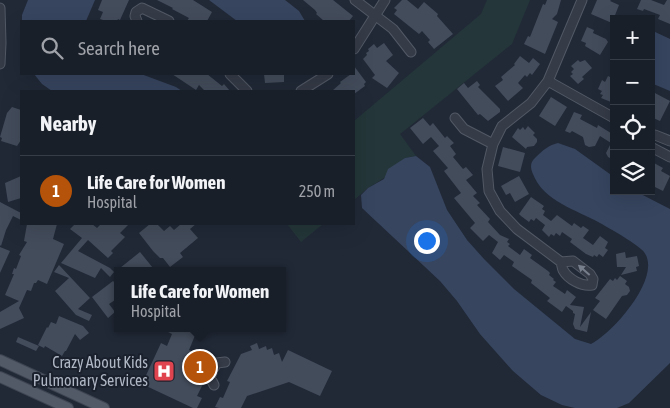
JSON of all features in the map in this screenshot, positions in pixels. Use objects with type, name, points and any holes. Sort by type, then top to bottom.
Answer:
[{"type":"main road","points":[[0,360],[104,408]]},
{"type":"main road","points":[[15,367],[4,379],[68,408]]},
{"type":"street","points":[[355,0],[392,30],[411,52]]},
{"type":"street","points":[[355,47],[385,0]]},
{"type":"street","points":[[561,262],[517,229],[500,211],[489,191],[487,169],[493,144],[502,126],[531,103],[548,82],[582,0]]},
{"type":"street","points":[[0,8],[2,43],[0,64]]},
{"type":"street","points":[[137,20],[136,12],[142,8],[167,20]]},
{"type":"street","points":[[231,75],[246,90]]},
{"type":"street","points":[[303,90],[326,75]]},
{"type":"street","points":[[548,82],[610,116]]},
{"type":"street","points":[[455,118],[464,129],[493,144]]},
{"type":"street","points":[[655,135],[670,141]]},
{"type":"street","points":[[655,149],[670,157]]},
{"type":"street","points":[[214,385],[210,377],[213,370],[217,363],[225,362]]},
{"type":"shaded area","points":[[487,0],[530,0],[512,44],[400,134],[416,156],[405,158],[384,178],[355,199],[355,120],[481,14]]},
{"type":"shaded area","points":[[288,225],[322,225],[301,242]]},
{"type":"water","points":[[28,0],[95,0],[86,20],[22,20]]},
{"type":"water","points":[[209,0],[285,0],[299,11],[304,20],[236,20]]},
{"type":"water","points":[[655,32],[670,39],[670,91],[655,85]]},
{"type":"water","points":[[35,75],[144,75],[180,90],[51,90],[42,84]]},
{"type":"water","points":[[558,143],[575,149],[610,174],[610,195],[643,195],[670,209],[670,363],[629,403],[617,408],[575,408],[562,405],[541,395],[513,371],[480,334],[457,301],[440,281],[362,208],[361,195],[368,188],[384,179],[388,169],[405,158],[416,156],[430,167],[447,210],[467,240],[484,259],[514,289],[575,339],[591,344],[611,329],[632,304],[647,276],[648,263],[644,252],[636,245],[600,223],[562,204],[544,191],[533,174],[531,165],[539,154]]},
{"type":"building","points":[[102,0],[129,0],[120,20],[100,19],[103,12],[98,10]]},
{"type":"building","points":[[157,0],[193,0],[212,12],[208,20],[188,20],[189,18]]},
{"type":"building","points":[[303,0],[333,0],[353,16],[350,20],[323,20],[316,14],[315,10]]},
{"type":"building","points":[[402,0],[407,0],[418,9],[424,2],[438,14],[437,16],[453,34],[434,49],[428,42],[430,40],[422,31],[419,34],[394,14],[397,10],[394,8]]},
{"type":"building","points":[[547,0],[561,0],[557,14],[552,19],[558,22],[545,54],[524,44],[528,36],[530,37],[543,4],[545,5]]},
{"type":"building","points":[[597,0],[611,0],[619,5],[615,15],[610,15],[610,22],[591,14]]},
{"type":"building","points":[[641,0],[651,0],[664,5],[667,0],[670,0],[670,24],[658,19],[660,15],[644,9],[643,11],[637,9]]},
{"type":"building","points":[[587,27],[594,30],[593,33],[606,39],[608,42],[600,55],[585,46],[586,43],[581,41]]},
{"type":"building","points":[[384,43],[393,55],[386,61],[399,73],[387,88],[372,78],[375,75],[363,59],[369,51],[368,49],[374,44],[377,48]]},
{"type":"building","points":[[520,56],[529,63],[533,58],[540,64],[532,75],[530,73],[527,77],[525,75],[518,83],[523,88],[508,101],[495,86],[503,80],[501,77],[515,65]]},
{"type":"building","points":[[578,60],[580,62],[585,60],[592,68],[582,77],[584,79],[578,84],[570,76],[573,74],[571,72],[574,69],[571,66]]},
{"type":"building","points":[[355,67],[366,82],[365,86],[355,93],[355,90],[333,90],[350,75],[355,75]]},
{"type":"building","points":[[174,75],[208,75],[222,86],[224,84],[229,90],[204,90],[199,85],[196,90]]},
{"type":"building","points":[[264,75],[284,75],[284,82],[265,83]]},
{"type":"building","points":[[608,76],[610,77],[610,102],[601,98],[603,95],[600,94],[602,91],[598,89],[602,80],[605,82]]},
{"type":"building","points":[[477,81],[480,85],[478,87],[500,109],[500,112],[488,121],[480,114],[478,115],[457,89],[464,83],[468,88]]},
{"type":"building","points":[[655,93],[670,101],[660,121],[655,119]]},
{"type":"building","points":[[551,97],[567,107],[555,126],[539,116]]},
{"type":"building","points":[[12,107],[20,110],[20,142],[17,146],[1,141],[2,138],[0,137],[7,113]]},
{"type":"building","points":[[574,112],[582,115],[580,119],[597,128],[598,125],[610,132],[610,142],[600,136],[595,146],[589,147],[585,145],[583,137],[572,131],[570,133],[565,131]]},
{"type":"building","points":[[423,118],[430,126],[433,123],[445,138],[447,136],[454,143],[450,146],[456,154],[453,157],[463,169],[466,167],[473,175],[466,180],[477,193],[473,196],[480,203],[477,205],[490,219],[488,222],[500,235],[509,239],[507,242],[510,244],[508,246],[520,255],[524,249],[532,255],[530,258],[550,273],[549,275],[556,282],[553,286],[565,294],[567,290],[576,297],[570,305],[584,307],[580,327],[591,312],[587,332],[575,329],[573,324],[575,314],[573,311],[566,306],[562,312],[547,301],[550,298],[531,283],[532,280],[512,266],[514,262],[504,255],[500,260],[492,253],[498,242],[489,235],[483,241],[470,228],[475,223],[454,198],[461,193],[444,171],[448,168],[433,151],[439,146],[431,137],[423,144],[410,128]]},
{"type":"building","points":[[528,126],[535,133],[533,135],[537,142],[534,146],[527,147],[526,149],[512,137],[518,128],[520,130],[523,127],[525,130]]},
{"type":"building","points":[[610,145],[610,158],[606,153]]},
{"type":"building","points":[[503,147],[525,153],[520,172],[498,166]]},
{"type":"building","points":[[655,164],[663,168],[661,171],[670,176],[663,191],[655,187]]},
{"type":"building","points":[[20,176],[20,198],[8,202],[5,183]]},
{"type":"building","points":[[519,176],[529,194],[515,202],[510,193],[506,195],[501,186]]},
{"type":"building","points":[[531,197],[544,206],[542,209],[545,211],[543,215],[551,221],[557,215],[572,226],[574,223],[581,228],[583,226],[589,230],[583,238],[593,245],[600,236],[608,242],[605,248],[608,250],[603,257],[599,254],[597,257],[594,255],[593,257],[586,254],[570,242],[572,239],[562,232],[560,236],[556,233],[554,236],[551,234],[549,237],[542,230],[545,225],[536,218],[534,221],[531,219],[529,222],[521,216],[519,214]]},
{"type":"building","points":[[0,202],[20,212],[20,220],[13,216],[0,245]]},
{"type":"building","points":[[27,225],[57,225],[53,239],[64,244],[47,284],[38,280],[34,283],[31,291],[27,290],[19,308],[24,318],[0,329],[0,312],[19,301],[5,295],[14,274],[12,274],[14,268],[16,269],[21,256],[19,255],[27,242],[24,241]]},
{"type":"building","points":[[74,225],[93,225],[97,228],[100,225],[128,225],[120,233],[125,237],[111,251],[113,253],[108,258],[88,240],[78,251],[110,268],[114,272],[110,277],[101,268],[95,278],[61,263],[82,238],[70,229]]},
{"type":"building","points":[[149,225],[158,225],[164,231],[170,226],[174,230],[180,225],[195,225],[190,229],[198,238],[180,253],[183,257],[170,267],[163,258],[160,258],[153,251],[139,233]]},
{"type":"building","points":[[0,247],[10,251],[0,273]]},
{"type":"building","points":[[140,252],[152,267],[121,267]]},
{"type":"building","points":[[625,252],[626,258],[637,256],[639,266],[636,267],[637,271],[621,275],[626,267],[617,267],[616,254]]},
{"type":"building","points":[[59,265],[90,298],[78,309],[92,315],[89,321],[76,315],[55,291],[69,278],[54,272]]},
{"type":"building","points":[[620,276],[627,281],[625,284],[629,287],[630,291],[627,295],[622,296],[606,319],[593,310],[600,301],[595,298],[610,279],[613,281],[615,278],[617,280]]},
{"type":"building","points":[[113,281],[114,301],[109,304],[114,313],[108,318],[92,297]]},
{"type":"building","points":[[59,316],[83,326],[89,333],[80,340],[75,334],[62,356],[45,346],[44,348],[38,345],[47,327],[51,322],[56,324]]},
{"type":"building","points":[[168,332],[196,333],[189,350],[204,357],[201,362],[208,366],[204,375],[205,380],[197,396],[202,398],[197,408],[193,408],[142,384],[161,343],[167,346],[172,334]]},
{"type":"building","points":[[18,337],[39,346],[36,351],[16,342]]},
{"type":"building","points":[[257,343],[259,349],[266,346],[267,350],[272,348],[274,355],[279,353],[282,362],[288,350],[332,371],[320,396],[289,382],[247,396],[241,408],[215,407],[220,397],[223,398],[230,382],[227,381],[241,354],[252,350],[250,346]]},
{"type":"place","name":"Life Care for Women","points":[[200,367]]},
{"type":"place","name":"Crazy About Kids Pulmonary Services","points":[[164,371]]}]
